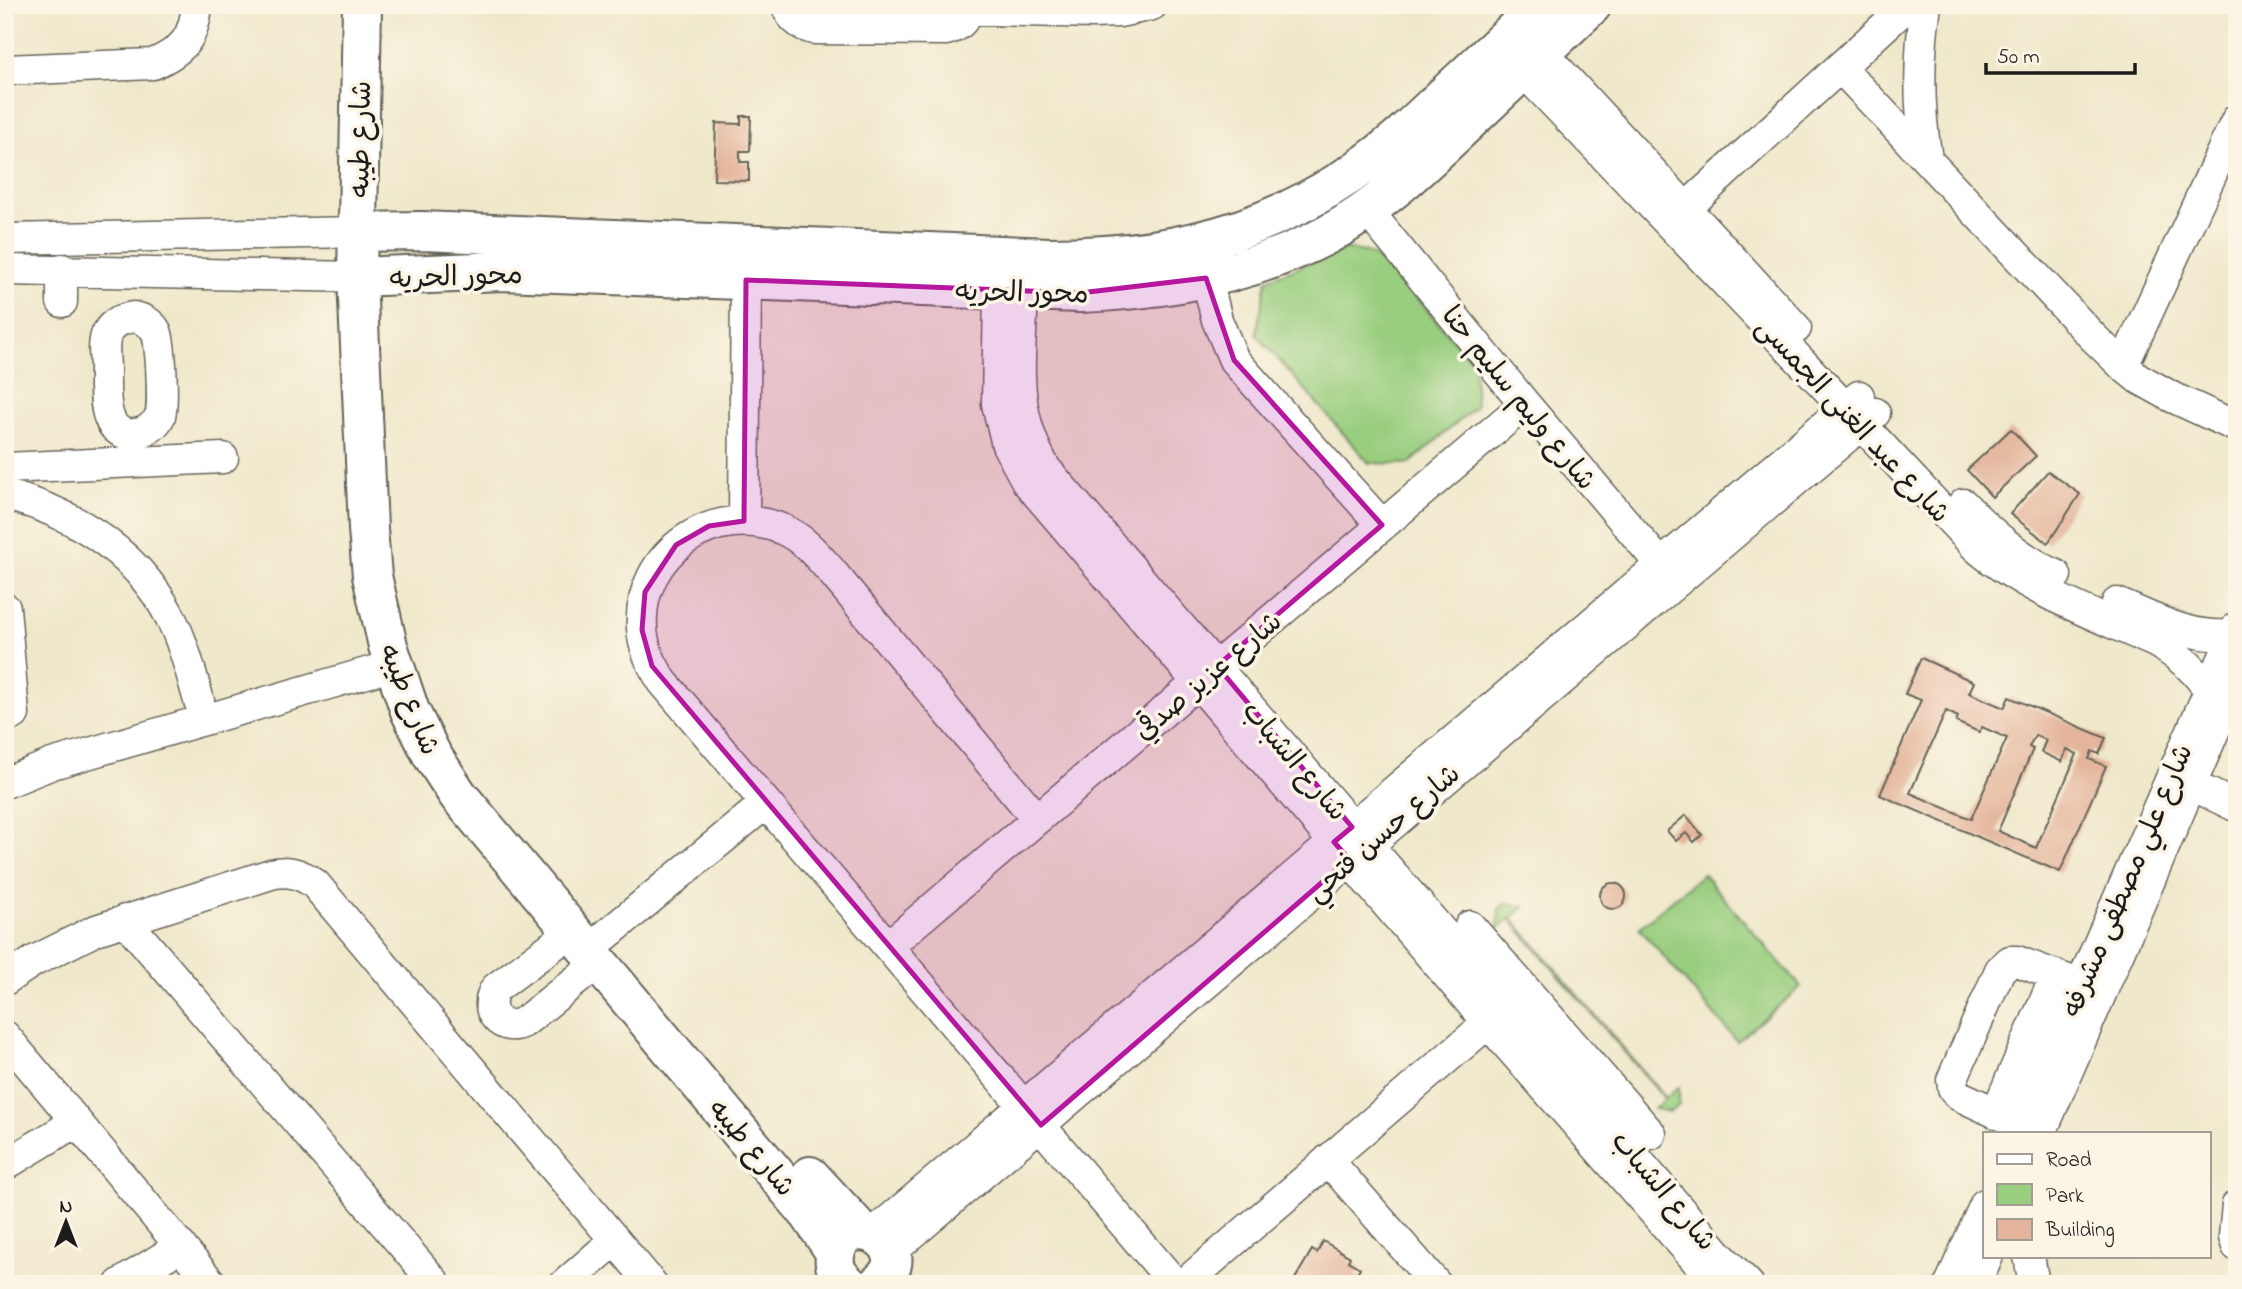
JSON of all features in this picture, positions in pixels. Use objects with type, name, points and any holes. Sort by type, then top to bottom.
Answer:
[{"type":"main road","name":"شارع طيبه","points":[[362,5],[368,232],[370,552],[376,600],[410,711],[444,775],[473,815],[591,943]]},
{"type":"main road","name":"شارع طيبه","points":[[368,232],[385,5]]},
{"type":"main road","name":"محور الحريه","points":[[368,277],[503,271],[1011,291],[1110,292],[1169,286],[1242,230],[1316,197],[1362,168],[1403,134],[1541,5]]},
{"type":"main road","name":"محور الحريه","points":[[368,232],[1049,257],[1107,256],[1260,264],[1328,234],[1367,209],[1425,162],[1592,5]]},
{"type":"main road","name":"شارع طيبه","points":[[368,277],[395,575],[403,619],[416,663],[443,725],[478,783],[591,943],[809,1214],[864,1262]]},
{"type":"street","points":[[5,70],[153,64],[171,56],[186,42],[195,24],[197,5]]},
{"type":"street","points":[[786,5],[798,23],[813,29],[946,30],[963,22],[968,10]]},
{"type":"street","points":[[821,5],[1093,13],[1119,12],[1152,5]]},
{"type":"street","points":[[1686,208],[1908,5]]},
{"type":"street","points":[[1926,5],[1919,56],[1919,91],[1927,159]]},
{"type":"street","name":"شارع عبد الغنى الجمسى","points":[[1532,62],[1686,208],[1976,547],[2024,582],[2157,643],[2177,655],[2222,693]]},
{"type":"street","name":"شارع عبد الغنى الجمسى","points":[[1532,62],[1860,410],[2003,543],[2035,564],[2165,624],[2210,636],[2235,632]]},
{"type":"street","points":[[1840,67],[2123,366],[2155,388],[2237,427]]},
{"type":"street","points":[[2123,366],[2237,118]]},
{"type":"street","name":"شارع وليم سليم حنا","points":[[1367,209],[1667,574]]},
{"type":"street","points":[[5,239],[368,232]]},
{"type":"street","points":[[1203,260],[1217,320],[1234,360],[1382,525]]},
{"type":"street","points":[[5,270],[368,277]]},
{"type":"street","points":[[62,270],[62,302]]},
{"type":"street","points":[[133,271],[134,317]]},
{"type":"street","points":[[744,521],[746,280]]},
{"type":"street","name":"شارع الشباب","points":[[1011,291],[998,404],[1001,425],[1016,464],[1041,499],[1208,674],[1350,843],[1718,1254],[1748,1284]]},
{"type":"street","name":"شارع عزيز صدقي","points":[[888,946],[1525,404]]},
{"type":"street","name":"شارع حسن فتحي","points":[[864,1262],[1350,843],[1860,410]]},
{"type":"street","points":[[5,468],[223,458]]},
{"type":"street","points":[[5,495],[33,502],[69,517],[102,538],[131,563],[156,593],[175,627],[189,663],[199,701]]},
{"type":"street","points":[[1037,820],[819,557],[804,543],[786,531],[766,524],[726,522],[692,534],[663,558],[645,592],[642,611],[645,648],[652,666],[663,682],[1175,1284]]},
{"type":"street","points":[[5,608],[14,714]]},
{"type":"street","name":"شارع علي مصطفى مشرفه","points":[[2018,1126],[2192,785],[2222,693],[2235,632]]},
{"type":"street","points":[[5,761],[48,745],[199,701],[391,655]]},
{"type":"street","points":[[5,783],[52,764],[391,655]]},
{"type":"street","name":"شارع علي مصطفى مشرفه","points":[[2018,1126],[2068,980],[2222,693]]},
{"type":"street","points":[[2192,785],[2237,807]]},
{"type":"street","points":[[591,943],[766,803]]},
{"type":"street","name":"شارع الشباب","points":[[1350,843],[1488,1023],[1717,1284]]},
{"type":"street","points":[[5,980],[65,944],[125,920],[282,871],[305,877],[315,884],[652,1284]]},
{"type":"street","points":[[125,920],[436,1284]]},
{"type":"street","points":[[1471,926],[1651,1134]]},
{"type":"street","points":[[2018,1126],[1958,1095],[1952,1080],[2004,965],[2017,961],[2068,980]]},
{"type":"street","points":[[1184,1284],[1488,1023]]},
{"type":"street","points":[[5,1036],[212,1284]]},
{"type":"street","points":[[5,1166],[76,1122]]},
{"type":"street","points":[[1328,1160],[1436,1284]]},
{"type":"street","points":[[2237,1205],[2234,1237],[2237,1246]]},
{"type":"street","points":[[1950,1284],[1983,1209]]},
{"type":"street","points":[[565,1284],[615,1240]]},
{"type":"street","points":[[120,1284],[181,1246]]},
{"type":"street","points":[[1976,1284],[1987,1258]]},
{"type":"street","points":[[2029,1258],[2034,1284]]},
{"type":"highlighted area","points":[[1206,278],[1234,360],[1382,525],[1217,666],[1352,827],[1334,842],[1349,859],[1041,1125],[652,666],[642,630],[645,592],[676,545],[709,526],[744,521],[746,280],[1080,293]]},
{"type":"green space","points":[[1344,249],[1366,252],[1387,264],[1474,364],[1476,406],[1409,464],[1369,463],[1256,334],[1267,279]]},
{"type":"green space","points":[[1703,874],[1801,987],[1737,1041],[1639,928]]},
{"type":"green space","points":[[1506,903],[1524,907],[1512,918],[1666,1098],[1679,1087],[1679,1105],[1670,1112],[1654,1109],[1665,1099],[1510,919],[1498,929],[1499,909]]},
{"type":"building","points":[[741,116],[751,116],[750,151],[740,151],[740,162],[749,162],[749,181],[714,180],[716,123],[741,124]]},
{"type":"building","points":[[2011,429],[2036,456],[1992,497],[1967,470]]},
{"type":"building","points":[[2048,471],[2080,494],[2048,543],[2010,514]]},
{"type":"building","points":[[1921,658],[1974,682],[1969,693],[2004,708],[2009,697],[2106,738],[2099,754],[2092,751],[2089,759],[2106,766],[2060,872],[1880,795],[1921,700],[1905,694]],"holes":[[[1946,711],[1958,717],[1956,722],[1979,732],[1982,727],[2007,738],[1971,819],[1910,793]],[[2035,735],[2046,740],[2041,752],[2062,762],[2067,749],[2077,754],[2036,848],[1998,831],[2033,749],[2029,747]]]},
{"type":"building","points":[[1686,815],[1702,835],[1694,842],[1686,833],[1676,841],[1667,831]]},
{"type":"building","points":[[1613,883],[1622,887],[1626,896],[1622,905],[1613,909],[1604,905],[1600,896],[1604,887]]},
{"type":"building","points":[[1323,1241],[1350,1257],[1348,1261],[1360,1268],[1355,1276],[1364,1280],[1362,1284],[1292,1284],[1312,1250],[1317,1253]]}]
